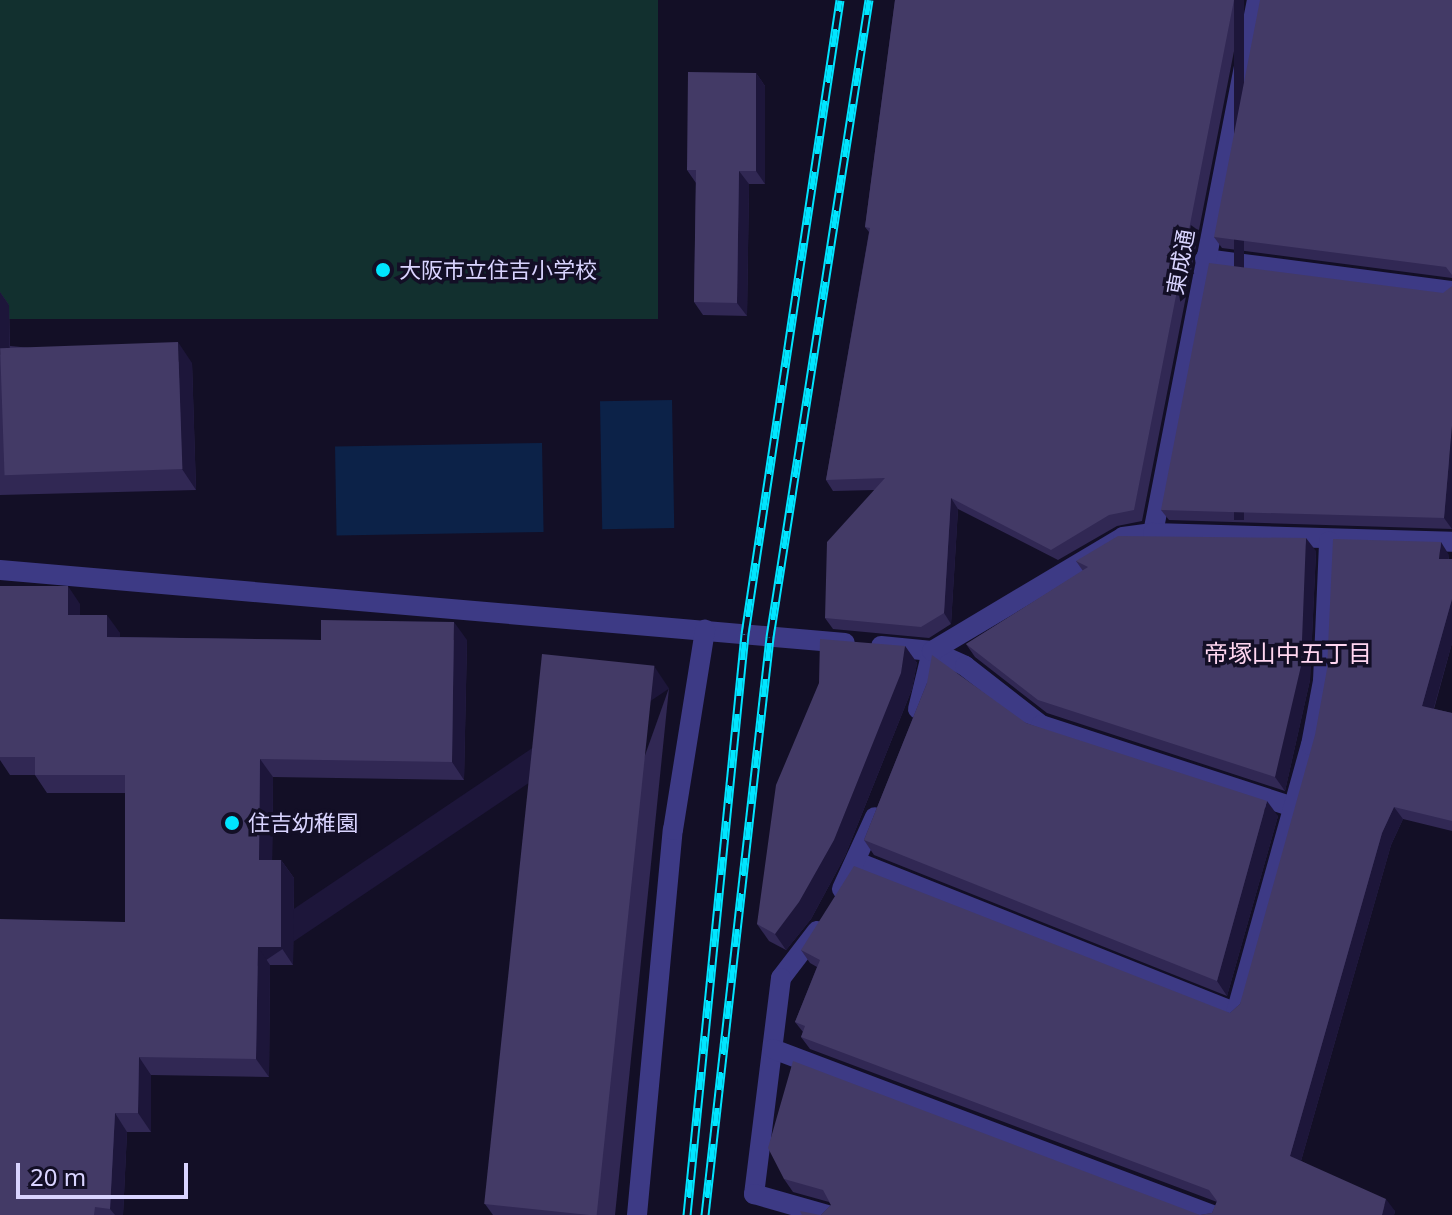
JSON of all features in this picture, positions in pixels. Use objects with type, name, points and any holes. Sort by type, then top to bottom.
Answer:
[{"type":"street","name":"東成通","points":[[1153,533],[1257,0]]},
{"type":"street","points":[[1205,259],[1452,291]]},
{"type":"street","points":[[908,735],[925,693],[932,651],[1123,537],[1153,533],[1329,541],[1452,542]]},
{"type":"street","points":[[857,862],[1236,1013],[1293,807],[1323,681],[1329,541]]},
{"type":"street","points":[[0,570],[932,651],[965,666],[1041,725],[1293,807]]},
{"type":"street","points":[[637,1215],[673,830],[705,630]]},
{"type":"street","points":[[827,1215],[754,1194],[781,978],[822,926],[857,862],[885,791]]},
{"type":"street","points":[[773,1049],[1213,1215]]},
{"type":"green space","points":[[0,0],[658,0],[658,319],[0,319]]},
{"type":"water","points":[[672,400],[674,528],[602,529],[600,401]]},
{"type":"water","points":[[542,443],[544,532],[337,536],[335,447]]},
{"type":"building","points":[[895,0],[1234,0],[1134,510],[1109,515],[1051,550],[951,498],[944,613],[921,627],[825,618],[827,542],[885,478],[826,480],[870,228],[865,227]]},
{"type":"building","points":[[1260,0],[1452,0],[1452,275],[1446,267],[1214,237]]},
{"type":"building","points":[[688,72],[756,73],[756,171],[739,171],[737,303],[694,302],[696,170],[687,170]]},
{"type":"building","points":[[1209,263],[1443,293],[1452,286],[1452,426],[1444,518],[1161,510]]},
{"type":"building","points":[[178,342],[182,469],[5,475],[0,348]]},
{"type":"building","points":[[1118,536],[1306,538],[1301,666],[1275,777],[1038,700],[966,644],[1088,567],[1076,561]]},
{"type":"building","points":[[1333,539],[1441,542],[1439,559],[1452,559],[1452,599],[1422,706],[1452,713],[1452,821],[1394,807],[1382,833],[1290,1156],[1386,1199],[1382,1215],[1200,1215],[1212,1213],[1217,1201],[1209,1190],[801,1037],[805,1026],[795,1022],[820,960],[801,950],[854,866],[1230,1013],[1240,1004],[1315,735],[1327,669]]},
{"type":"building","points":[[0,586],[68,586],[68,615],[107,615],[107,637],[321,640],[321,620],[454,622],[452,762],[260,759],[259,860],[281,860],[281,947],[258,947],[256,1059],[139,1057],[138,1113],[115,1113],[110,1209],[95,1207],[94,1215],[0,1215],[0,919],[125,922],[125,775],[35,775],[35,757],[0,757]]},
{"type":"building","points":[[820,639],[905,646],[901,673],[834,840],[799,902],[775,934],[757,924],[776,785],[819,683]]},
{"type":"building","points":[[542,654],[654,666],[597,1215],[484,1204]]},
{"type":"building","points":[[932,655],[1026,723],[1267,801],[1217,981],[864,840],[927,683]]},
{"type":"building","points":[[793,1061],[1200,1215],[821,1215],[831,1205],[823,1190],[784,1179],[768,1148]]},
{"type":"railway","points":[[687,1215],[745,634],[840,0]]},
{"type":"railway","points":[[705,1215],[770,637],[869,0]]},
{"type":"place","name":"大阪市立住吉小学校","points":[[383,270]]},
{"type":"place","name":"住吉幼稚園","points":[[232,823]]},
{"type":"district","name":"帝塚山中五丁目","points":[[1288,653]]}]
